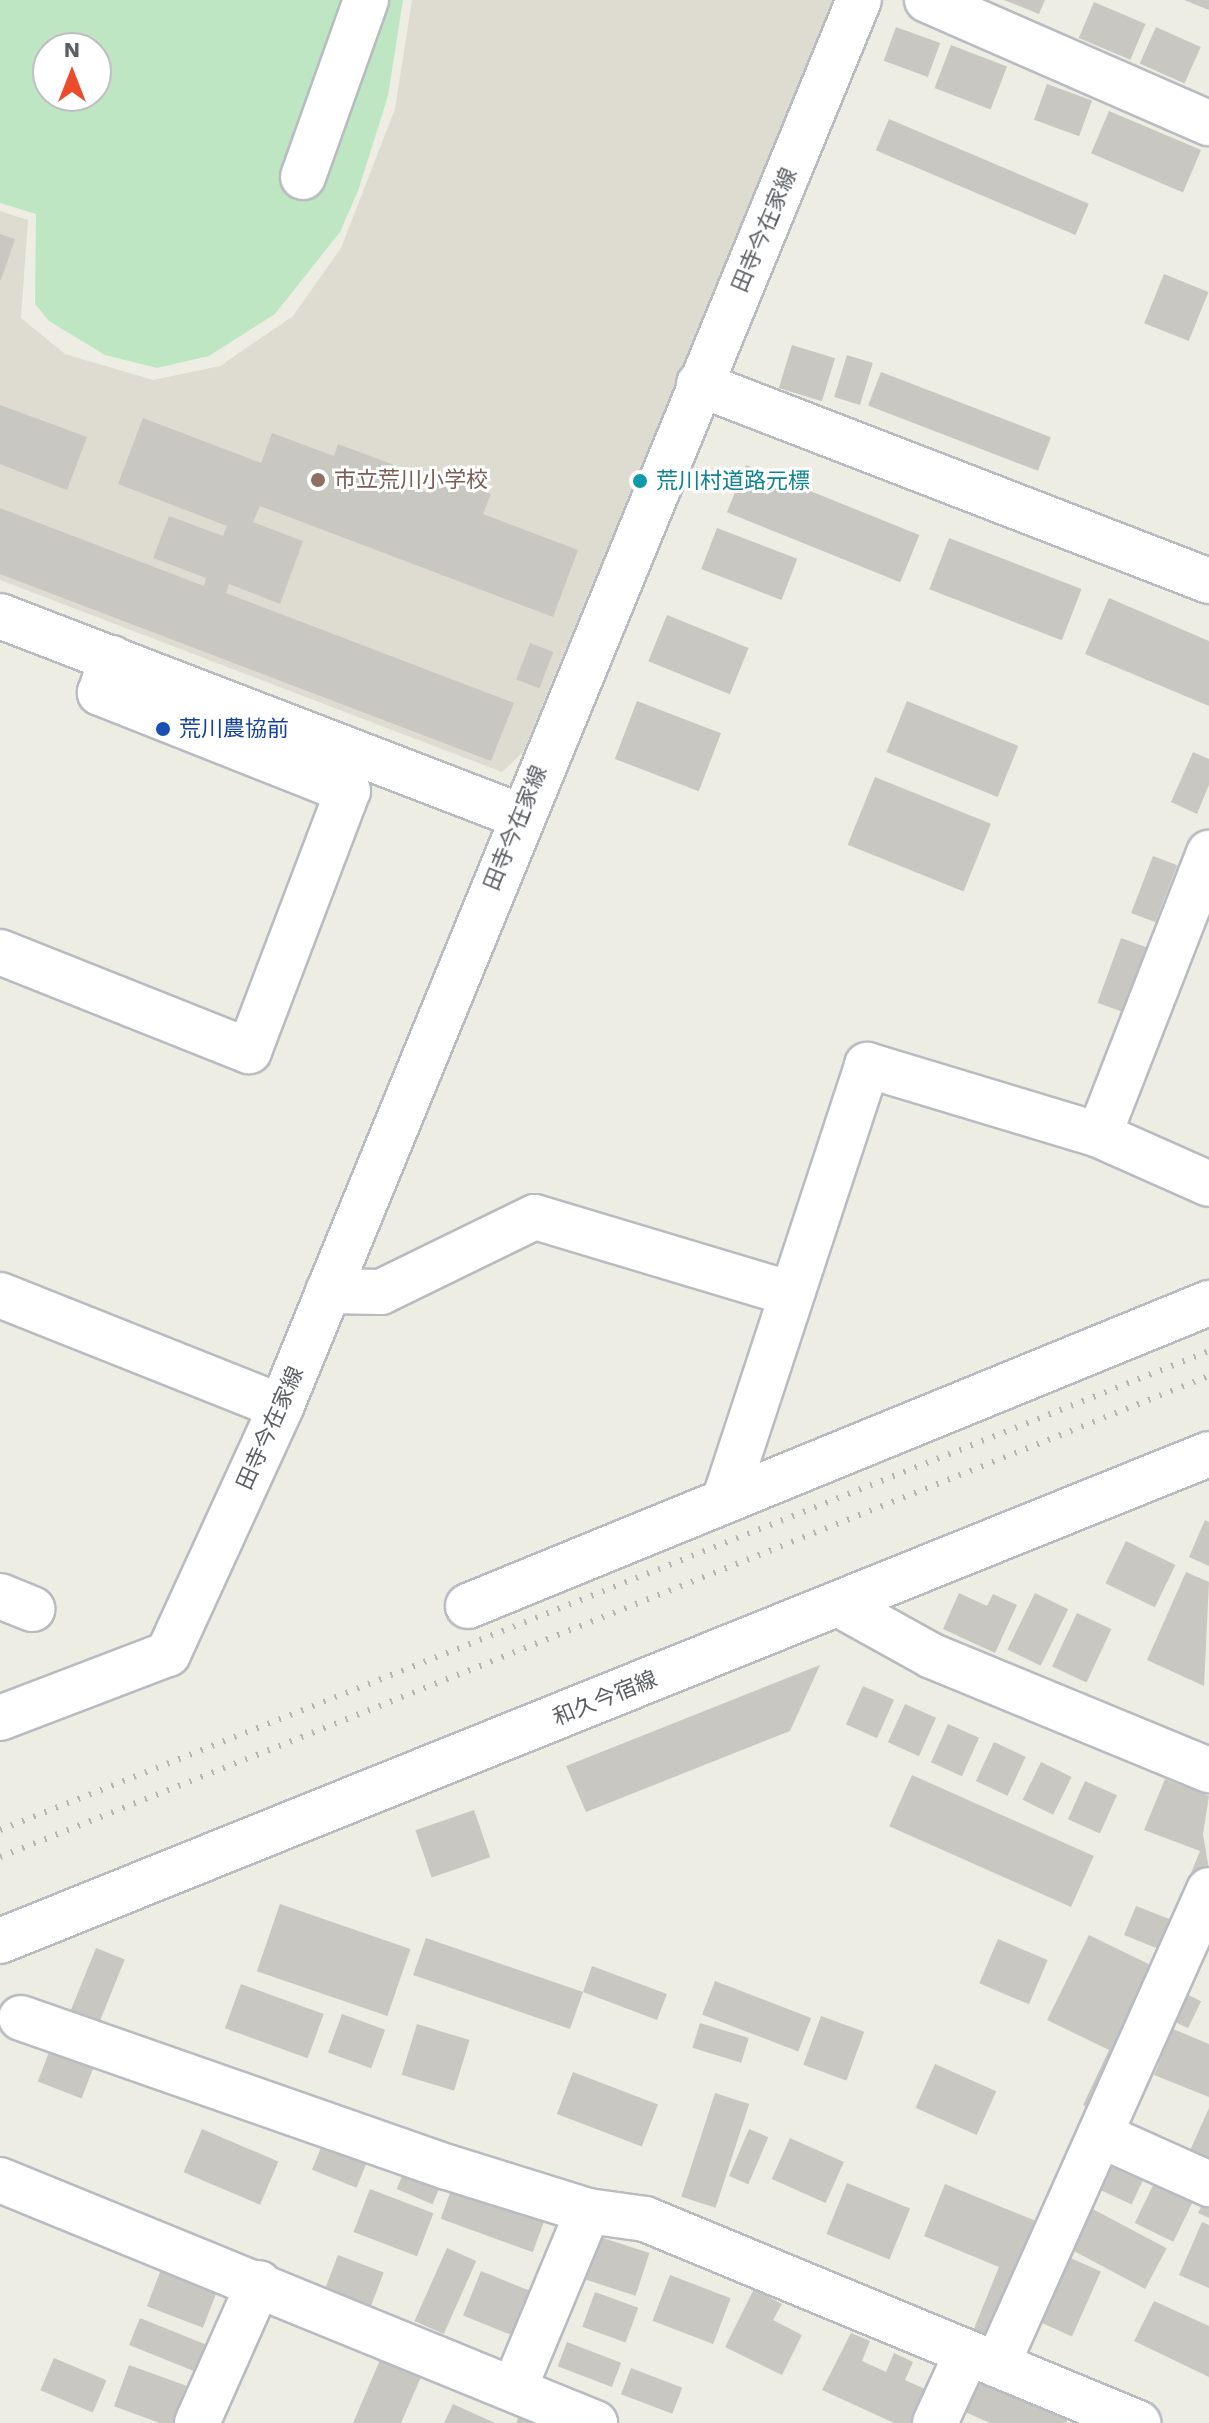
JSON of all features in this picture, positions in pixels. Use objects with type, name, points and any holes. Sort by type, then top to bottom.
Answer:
[{"type":"street","points":[[303,177],[366,0]]},
{"type":"street","name":"田寺今在家線","points":[[0,1718],[168,1654],[281,1407],[520,816],[859,0]]},
{"type":"street","points":[[927,0],[1209,123]]},
{"type":"street","points":[[699,384],[1209,581]]},
{"type":"street","points":[[0,616],[520,816]]},
{"type":"street","points":[[0,952],[249,1051],[348,791],[100,693],[112,658]]},
{"type":"street","points":[[1099,1135],[1209,853]]},
{"type":"street","points":[[724,1501],[867,1065],[1099,1135],[1209,1184]]},
{"type":"street","points":[[328,1291],[381,1292],[535,1217],[792,1294]]},
{"type":"street","points":[[0,1295],[281,1407]]},
{"type":"street","points":[[468,1606],[1209,1303]]},
{"type":"street","name":"和久今宿線","points":[[0,1941],[1209,1454]]},
{"type":"street","points":[[838,1604],[932,1656],[1209,1770]]},
{"type":"street","points":[[935,2423],[982,2359],[1100,2135],[1209,1890]]},
{"type":"street","points":[[21,2018],[322,2127],[588,2211],[645,2219],[1138,2423]]},
{"type":"street","points":[[1100,2135],[1209,2184]]},
{"type":"street","points":[[0,2180],[259,2283],[595,2423]]},
{"type":"street","points":[[514,2389],[588,2211]]},
{"type":"street","points":[[197,2423],[259,2283]]},
{"type":"shaded area","name":"市立荒川小学校","points":[[412,0],[833,0],[523,752],[502,772],[0,580],[0,211],[28,220],[21,318],[65,354],[153,380],[220,366],[293,316],[341,248],[395,109]]},
{"type":"green space","points":[[0,0],[403,0],[388,96],[358,191],[340,232],[275,314],[209,356],[157,368],[105,355],[49,321],[35,304],[36,214],[0,203]]},
{"type":"building","points":[[1004,0],[1045,0],[1039,14]]},
{"type":"building","points":[[1184,0],[1209,0],[1209,10]]},
{"type":"building","points":[[1094,2],[1146,24],[1130,60],[1079,38]]},
{"type":"building","points":[[896,27],[940,43],[928,77],[884,61]]},
{"type":"building","points":[[1156,27],[1201,47],[1184,83],[1140,64]]},
{"type":"building","points":[[951,45],[1007,67],[991,109],[935,88]]},
{"type":"building","points":[[1047,84],[1092,100],[1079,136],[1034,120]]},
{"type":"building","points":[[1109,111],[1201,150],[1183,192],[1091,153]]},
{"type":"building","points":[[889,119],[1089,204],[1075,235],[876,150]]},
{"type":"building","points":[[0,234],[15,239],[1,280],[0,280]]},
{"type":"building","points":[[1164,274],[1209,292],[1189,341],[1144,323]]},
{"type":"building","points":[[792,345],[835,358],[822,401],[779,388]]},
{"type":"building","points":[[847,355],[873,363],[860,405],[834,397]]},
{"type":"building","points":[[881,372],[1051,437],[1038,471],[868,406]]},
{"type":"building","points":[[0,405],[87,437],[67,490],[0,464]]},
{"type":"building","points":[[143,418],[261,463],[272,433],[334,456],[338,444],[394,465],[389,478],[431,494],[439,474],[491,494],[483,514],[578,550],[553,617],[260,506],[253,522],[303,541],[280,604],[229,584],[226,593],[514,703],[491,761],[0,574],[0,508],[204,586],[206,578],[153,558],[169,516],[223,536],[227,526],[118,484]]},
{"type":"building","points":[[746,465],[919,535],[900,582],[727,512]]},
{"type":"building","points":[[717,528],[797,559],[782,600],[701,569]]},
{"type":"building","points":[[949,538],[1082,589],[1062,640],[929,589]]},
{"type":"building","points":[[1109,598],[1209,641],[1209,706],[1085,654]]},
{"type":"building","points":[[667,615],[749,648],[730,694],[648,661]]},
{"type":"building","points":[[530,643],[553,652],[539,688],[516,679]]},
{"type":"building","points":[[637,701],[721,733],[699,791],[615,759]]},
{"type":"building","points":[[907,701],[1018,746],[998,797],[886,752]]},
{"type":"building","points":[[1193,752],[1209,759],[1209,785],[1197,814],[1171,802]]},
{"type":"building","points":[[875,777],[991,824],[964,892],[848,845]]},
{"type":"building","points":[[1153,856],[1177,865],[1155,922],[1131,913]]},
{"type":"building","points":[[1121,938],[1146,947],[1123,1012],[1097,1003]]},
{"type":"building","points":[[1205,1520],[1209,1522],[1209,1566],[1189,1557]]},
{"type":"building","points":[[1126,1541],[1175,1565],[1155,1607],[1105,1583]]},
{"type":"building","points":[[1186,1572],[1209,1582],[1204,1686],[1147,1660]]},
{"type":"building","points":[[959,1593],[987,1606],[993,1594],[1017,1605],[995,1653],[943,1629]]},
{"type":"building","points":[[1035,1593],[1068,1609],[1041,1666],[1007,1650]]},
{"type":"building","points":[[1077,1613],[1111,1629],[1087,1683],[1052,1666]]},
{"type":"building","points":[[820,1665],[790,1731],[586,1812],[566,1766]]},
{"type":"building","points":[[863,1686],[894,1700],[877,1738],[846,1724]]},
{"type":"building","points":[[905,1704],[936,1718],[919,1756],[888,1742]]},
{"type":"building","points":[[948,1724],[979,1738],[962,1776],[931,1762]]},
{"type":"building","points":[[994,1742],[1026,1757],[1008,1796],[976,1781]]},
{"type":"building","points":[[1041,1762],[1072,1777],[1053,1815],[1023,1800]]},
{"type":"building","points":[[912,1775],[1094,1856],[1071,1907],[889,1826]]},
{"type":"building","points":[[1165,1779],[1209,1796],[1203,1834],[1209,1869],[1171,1954],[1124,1935],[1136,1906],[1172,1920],[1200,1851],[1144,1830]]},
{"type":"building","points":[[1085,1781],[1117,1795],[1100,1834],[1068,1819]]},
{"type":"building","points":[[474,1810],[490,1857],[432,1877],[415,1830]]},
{"type":"building","points":[[280,1904],[410,1949],[387,2016],[257,1971]]},
{"type":"building","points":[[1089,1935],[1165,1972],[1096,2111],[1083,2105],[1109,2050],[1047,2020]]},
{"type":"building","points":[[426,1938],[583,1992],[570,2029],[413,1975]]},
{"type":"building","points":[[998,1939],[1048,1960],[1029,2004],[979,1983]]},
{"type":"building","points":[[96,1948],[125,1960],[97,2028],[68,2017]]},
{"type":"building","points":[[592,1966],[667,1994],[657,2020],[583,1992]]},
{"type":"building","points":[[715,1981],[811,2018],[798,2052],[702,2015]]},
{"type":"building","points":[[241,1984],[324,2014],[308,2058],[225,2028]]},
{"type":"building","points":[[1176,1989],[1201,2001],[1188,2028],[1163,2016]]},
{"type":"building","points":[[342,2014],[385,2030],[371,2068],[328,2053]]},
{"type":"building","points":[[821,2016],[864,2032],[846,2081],[803,2065]]},
{"type":"building","points":[[700,2023],[749,2038],[741,2063],[692,2048]]},
{"type":"building","points":[[417,2024],[470,2040],[454,2091],[402,2075]]},
{"type":"building","points":[[1173,2029],[1209,2044],[1209,2097],[1154,2075]]},
{"type":"building","points":[[51,2047],[95,2064],[82,2098],[38,2082]]},
{"type":"building","points":[[935,2064],[996,2091],[977,2135],[915,2108]]},
{"type":"building","points":[[573,2072],[658,2105],[642,2147],[557,2114]]},
{"type":"building","points":[[715,2093],[749,2104],[716,2208],[681,2197]]},
{"type":"building","points":[[1209,2108],[1209,2164],[1188,2155]]},
{"type":"building","points":[[202,2129],[278,2161],[260,2205],[184,2172]]},
{"type":"building","points":[[749,2129],[768,2137],[748,2184],[729,2176]]},
{"type":"building","points":[[790,2138],[844,2162],[826,2203],[772,2179]]},
{"type":"building","points":[[324,2140],[369,2158],[357,2188],[312,2170]]},
{"type":"building","points":[[1104,2143],[1150,2165],[1132,2204],[1085,2183]]},
{"type":"building","points":[[406,2167],[442,2182],[433,2204],[397,2189]]},
{"type":"building","points":[[1161,2169],[1200,2188],[1173,2242],[1135,2223]]},
{"type":"building","points":[[847,2183],[910,2208],[889,2259],[826,2234]]},
{"type":"building","points":[[945,2184],[1041,2223],[989,2344],[971,2336],[999,2267],[924,2236]]},
{"type":"building","points":[[453,2185],[545,2219],[533,2252],[441,2219]]},
{"type":"building","points":[[370,2189],[433,2213],[417,2256],[354,2232]]},
{"type":"building","points":[[1209,2190],[1209,2218],[1198,2213]]},
{"type":"building","points":[[1089,2207],[1167,2248],[1145,2289],[1067,2248]]},
{"type":"building","points":[[1202,2222],[1209,2225],[1209,2288],[1179,2275]]},
{"type":"building","points":[[600,2237],[649,2253],[636,2296],[586,2280]]},
{"type":"building","points":[[447,2248],[476,2261],[444,2334],[414,2321]]},
{"type":"building","points":[[1057,2252],[1101,2272],[1072,2336],[1028,2317]]},
{"type":"building","points":[[338,2255],[384,2273],[370,2308],[324,2290]]},
{"type":"building","points":[[162,2267],[218,2289],[203,2328],[147,2306]]},
{"type":"building","points":[[481,2271],[539,2295],[521,2339],[463,2316]]},
{"type":"building","points":[[670,2275],[731,2298],[713,2344],[652,2321]]},
{"type":"building","points":[[754,2289],[782,2304],[773,2320],[802,2335],[782,2375],[725,2347]]},
{"type":"building","points":[[595,2292],[638,2308],[626,2343],[582,2327]]},
{"type":"building","points":[[1154,2301],[1209,2326],[1209,2377],[1134,2341]]},
{"type":"building","points":[[140,2318],[211,2347],[201,2374],[129,2345]]},
{"type":"building","points":[[851,2333],[870,2341],[862,2361],[886,2372],[894,2353],[913,2362],[905,2380],[940,2396],[928,2423],[894,2423],[822,2390]]},
{"type":"building","points":[[567,2342],[621,2363],[612,2387],[558,2366]]},
{"type":"building","points":[[383,2353],[424,2370],[401,2423],[353,2423]]},
{"type":"building","points":[[54,2358],[106,2380],[93,2412],[40,2390]]},
{"type":"building","points":[[129,2365],[186,2386],[173,2423],[160,2423],[114,2406]]},
{"type":"building","points":[[631,2368],[682,2388],[672,2414],[621,2394]]},
{"type":"building","points":[[971,2370],[1070,2415],[1066,2423],[990,2423],[954,2407]]},
{"type":"building","points":[[441,2371],[516,2401],[511,2414],[436,2384]]},
{"type":"building","points":[[453,2404],[495,2423],[444,2423]]},
{"type":"building","points":[[524,2404],[547,2423],[516,2423]]},
{"type":"railway","points":[[0,1830],[1209,1351]]},
{"type":"railway","points":[[0,1857],[1209,1376]]},
{"type":"place","name":"市立荒川小学校","points":[[318,480]]},
{"type":"place","name":"荒川村道路元標","points":[[640,481]]},
{"type":"place","name":"荒川農協前","points":[[163,729]]}]
